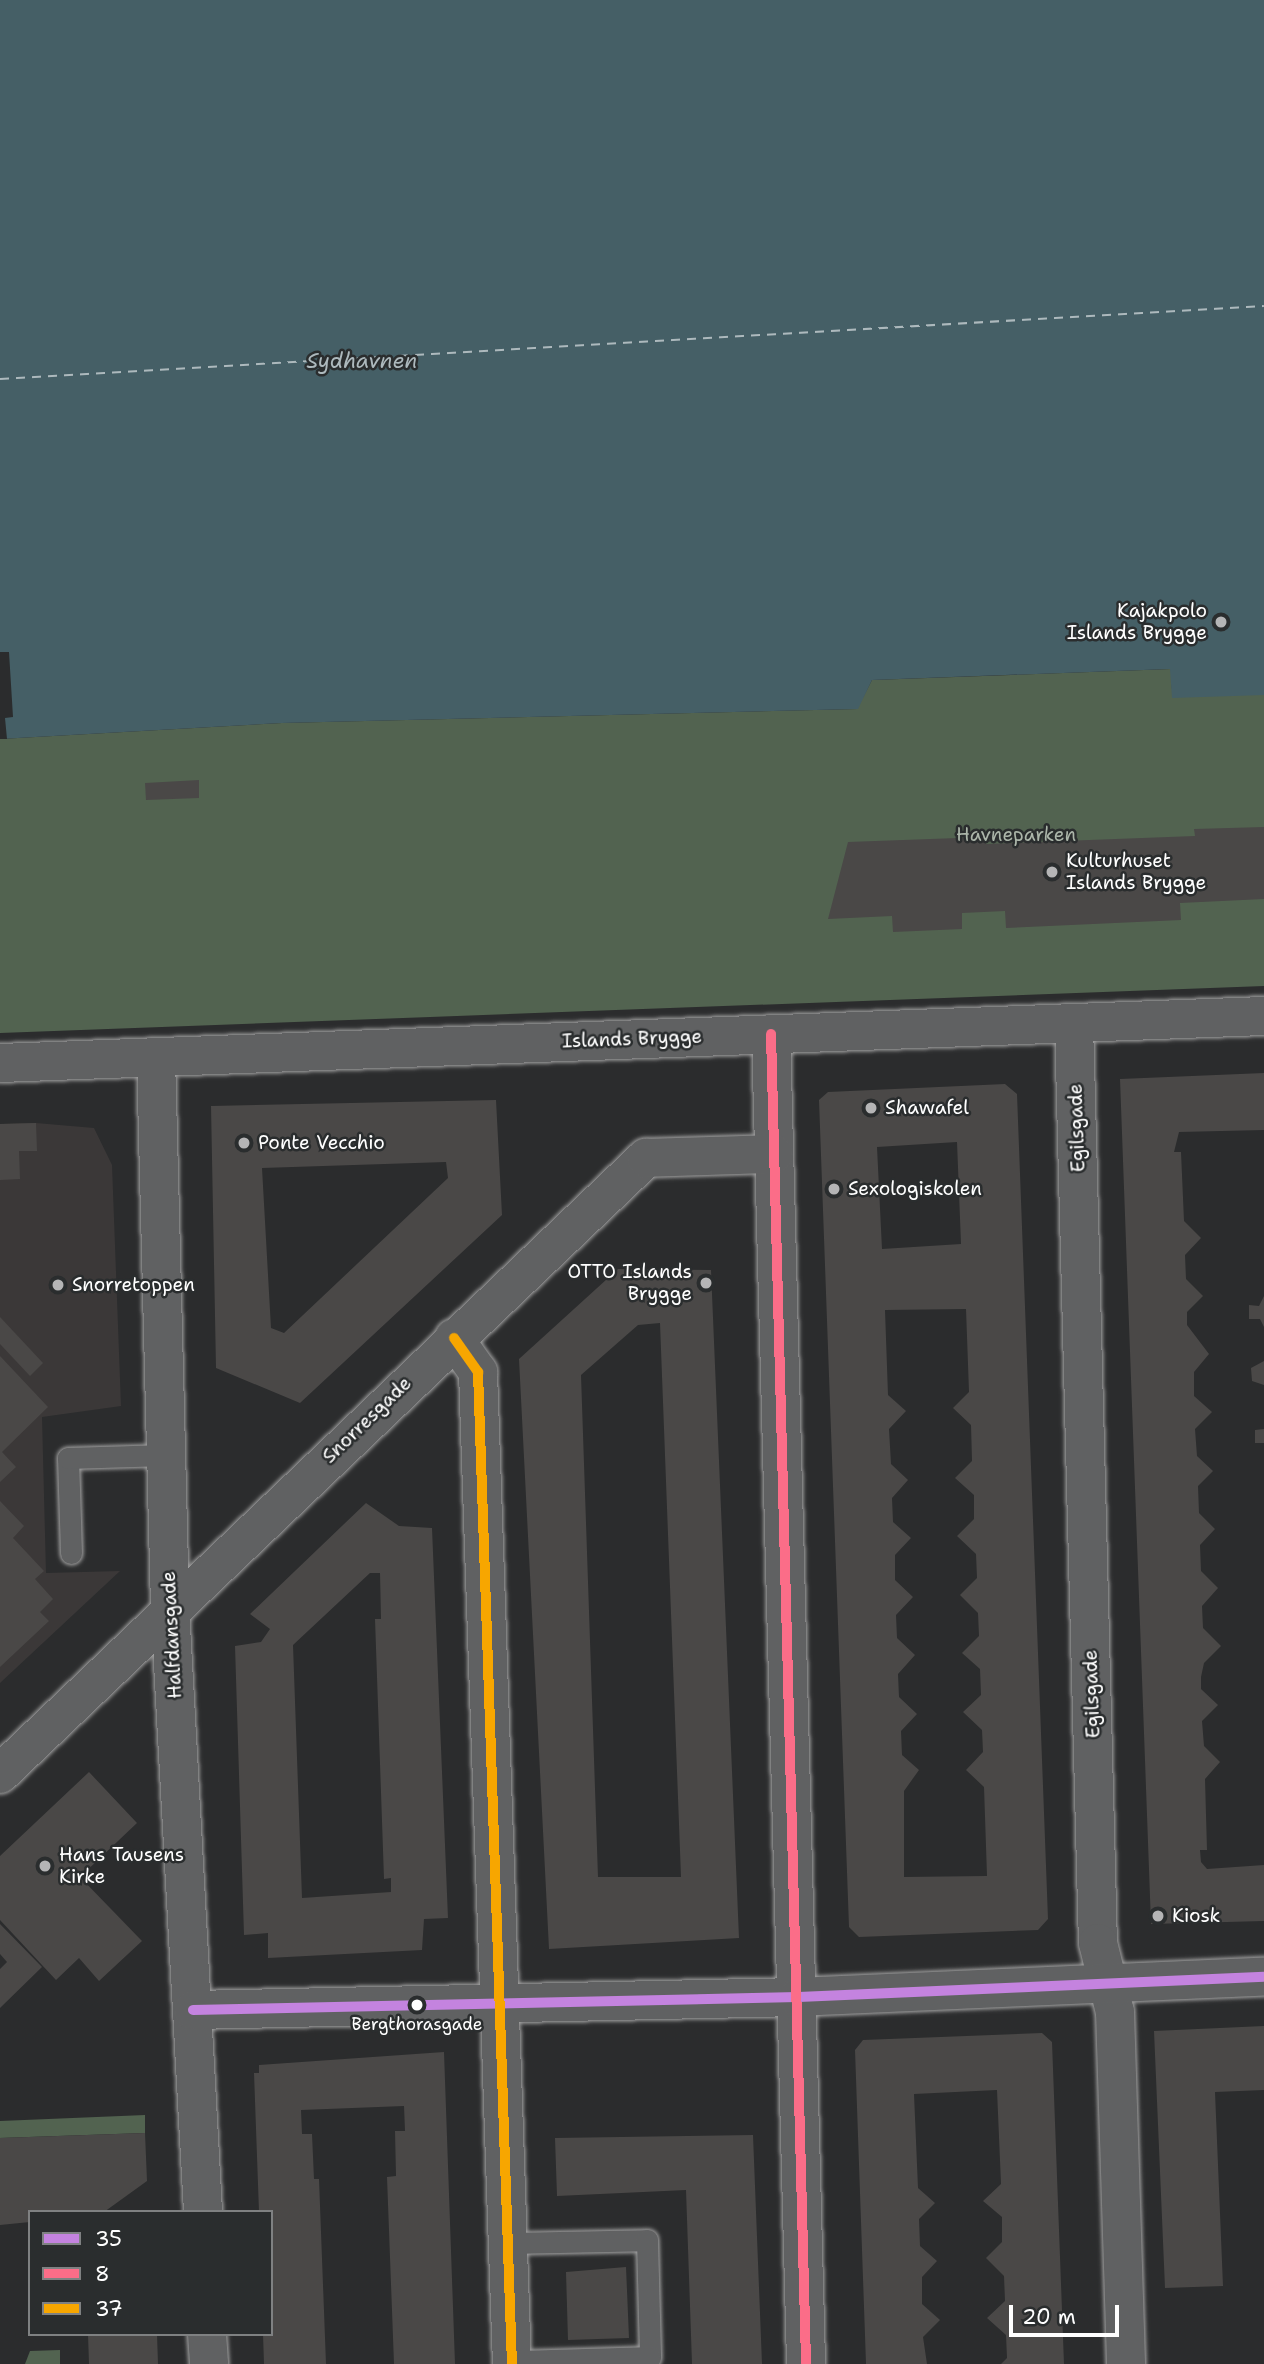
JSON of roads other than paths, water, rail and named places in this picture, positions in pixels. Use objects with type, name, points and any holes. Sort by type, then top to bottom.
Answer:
[{"type":"street","name":"Islands Brygge","points":[[0,1063],[1264,1016]]},
{"type":"street","name":"Egilsgade","points":[[1074,1023],[1098,1943],[1115,2012],[1126,2364]]},
{"type":"street","points":[[771,1034],[806,2364]]},
{"type":"street","name":"Halfdansgade","points":[[156,1057],[170,1608],[203,2210]]},
{"type":"street","name":"Snorresgade","points":[[0,1774],[170,1608],[646,1158],[774,1154]]},
{"type":"street","points":[[454,1338],[478,1372],[502,2000],[512,2362]]},
{"type":"street","points":[[193,2010],[502,2000],[798,1997],[1108,1980],[1264,1977]]},
{"type":"street","points":[[207,2336],[209,2364]]},
{"type":"lane","points":[[71,1553],[68,1458],[166,1455]]},
{"type":"lane","points":[[509,2243],[647,2240],[650,2357],[512,2362]]},
{"type":"water","name":"Sydhavnen","points":[[0,0],[1264,0],[1264,695],[1172,698],[1170,669],[872,680],[858,709],[282,723],[0,739]]},
{"type":"place","name":"Kajakpolo Islands Brygge","points":[[1221,622]]},
{"type":"place","name":"Kulturhuset Islands Brygge","points":[[1052,872]]},
{"type":"place","name":"Shawafel","points":[[871,1108]]},
{"type":"place","name":"Ponte Vecchio","points":[[244,1143]]},
{"type":"place","name":"Sexologiskolen","points":[[834,1189]]},
{"type":"place","name":"OTTO Islands Brygge","points":[[706,1283]]},
{"type":"place","name":"Snorretoppen","points":[[58,1285]]},
{"type":"place","name":"Hans Tausens Kirke","points":[[45,1866]]},
{"type":"place","name":"Kiosk","points":[[1158,1916]]},
{"type":"place","name":"Bergthorasgade","points":[[417,2005]]},
{"type":"park label","name":"Havneparken","points":[[1016,835]]}]
